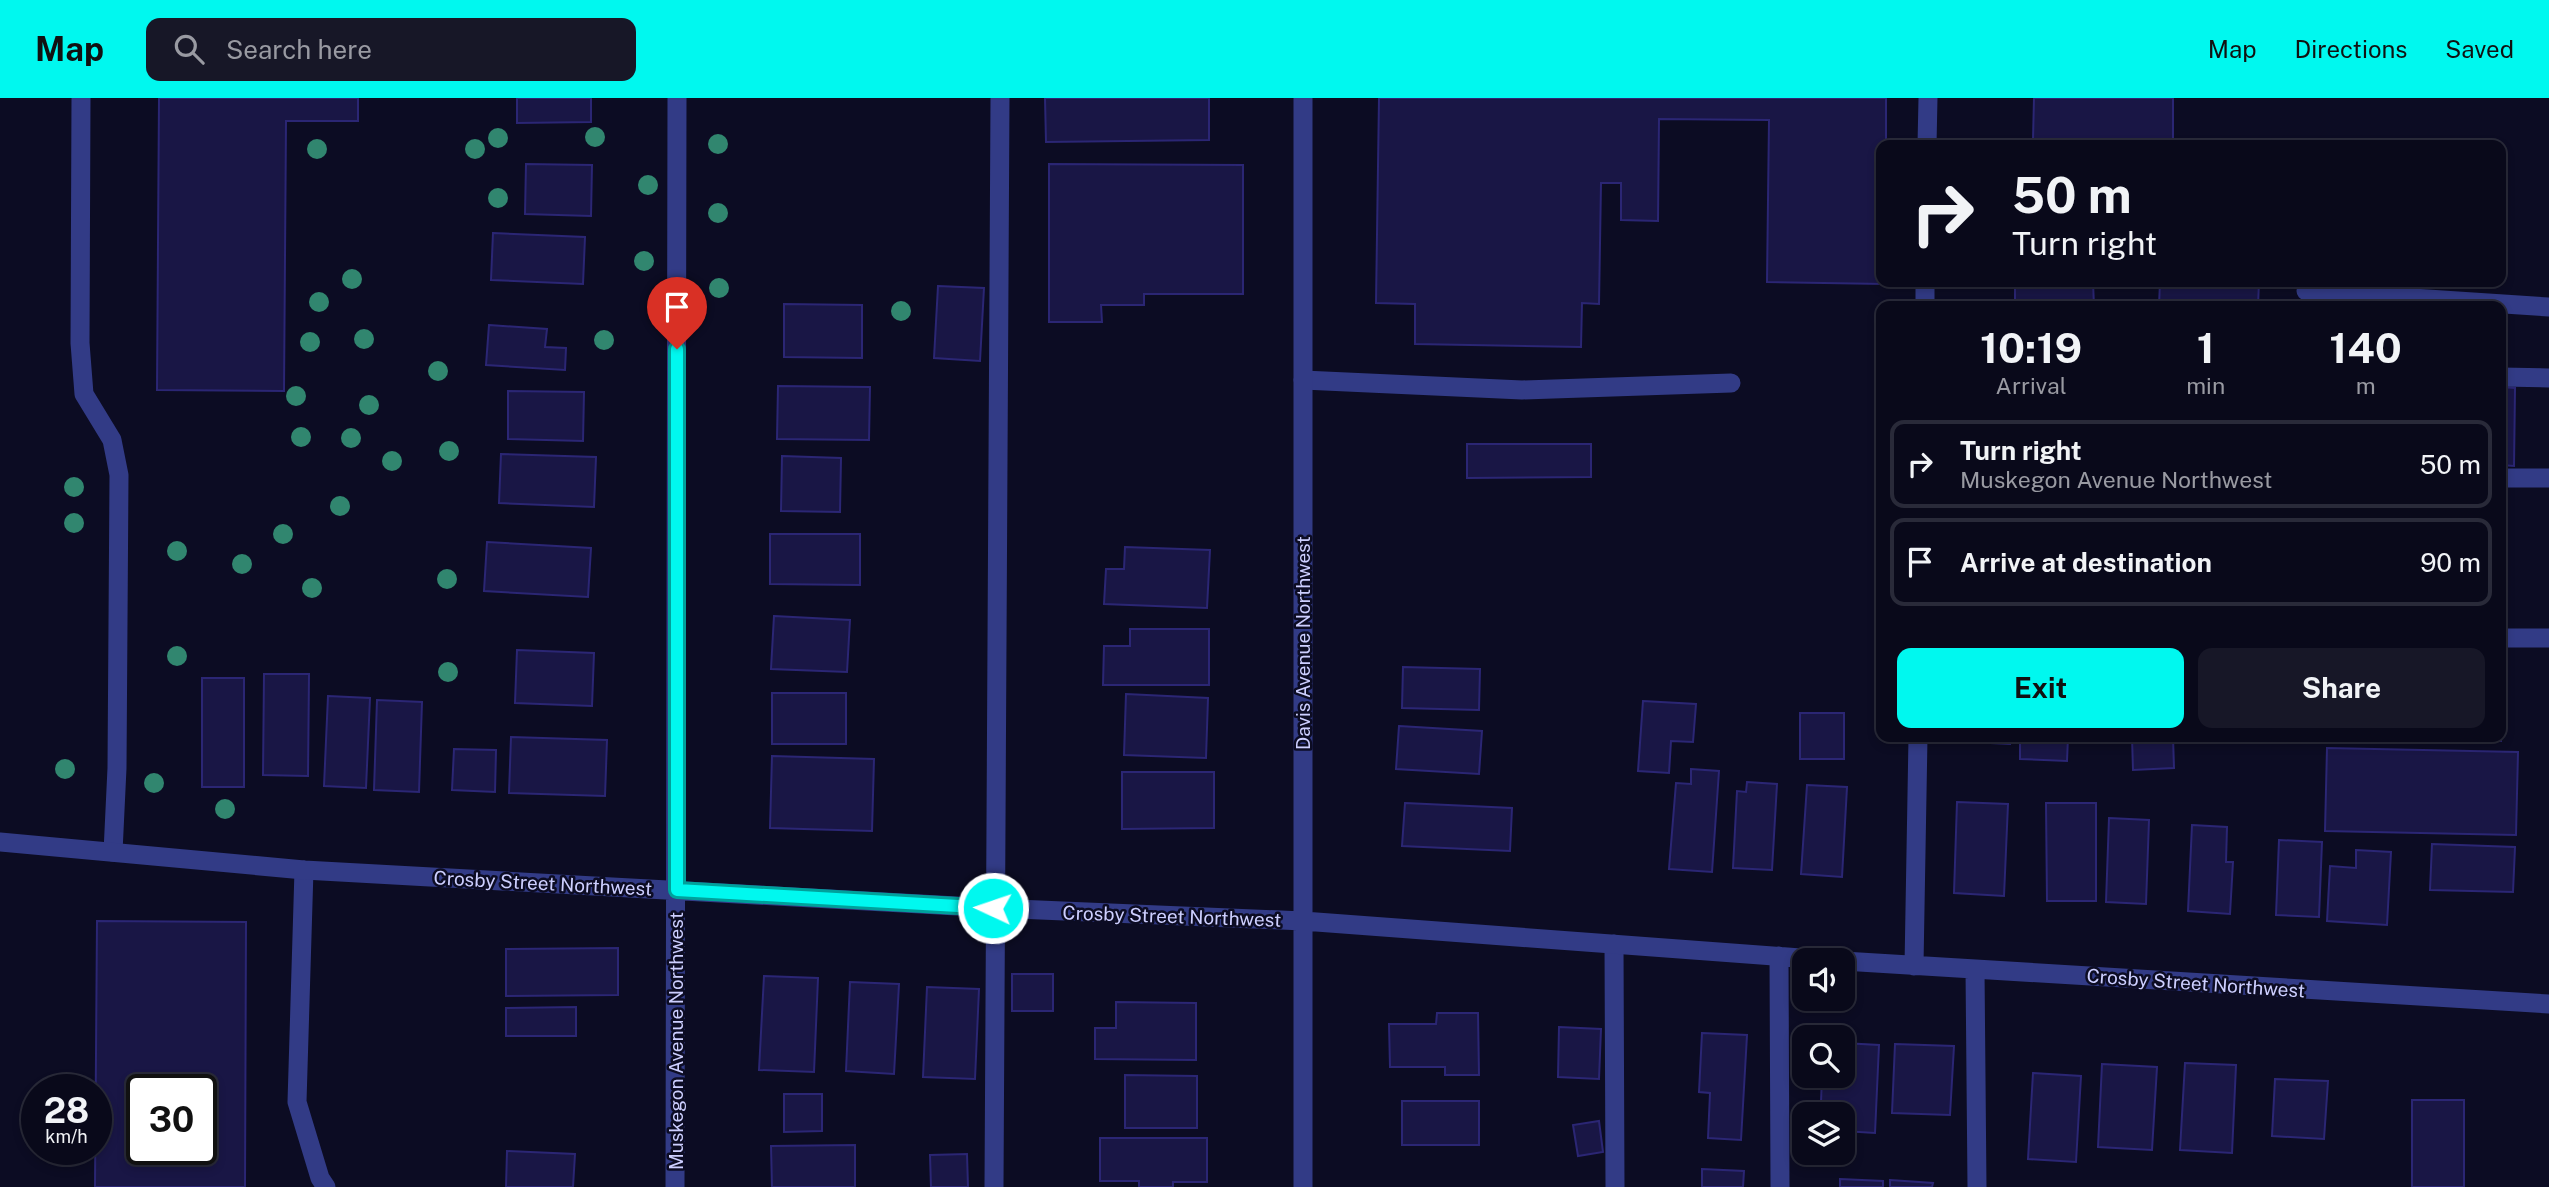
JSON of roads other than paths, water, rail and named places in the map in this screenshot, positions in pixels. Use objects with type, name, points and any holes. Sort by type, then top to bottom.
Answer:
[{"type":"street","points":[[81,98],[80,343],[84,394],[112,440],[119,475],[117,768],[113,852]]},
{"type":"street","name":"Muskegon Avenue Northwest","points":[[675,1187],[677,98]]},
{"type":"street","points":[[994,1187],[993,908],[1000,98]]},
{"type":"street","name":"Davis Avenue Northwest","points":[[1303,98],[1303,1187]]},
{"type":"street","points":[[1927,140],[1928,98]]},
{"type":"street","points":[[2306,290],[2463,301]]},
{"type":"street","points":[[2506,304],[2549,307]]},
{"type":"street","points":[[2506,377],[2549,378]]},
{"type":"street","points":[[1303,380],[1522,390],[1731,383]]},
{"type":"street","points":[[2506,478],[2549,478]]},
{"type":"street","points":[[2506,638],[2549,638]]},
{"type":"street","points":[[1914,966],[1918,742]]},
{"type":"street","name":"Crosby Street Northwest","points":[[0,842],[304,870],[993,908],[1303,921],[1792,958]]},
{"type":"street","points":[[304,870],[297,1102],[320,1178],[326,1187]]},
{"type":"street","points":[[1614,944],[1615,1187]]},
{"type":"street","points":[[1779,957],[1780,1187]]},
{"type":"street","name":"Crosby Street Northwest","points":[[1855,962],[2549,1004]]},
{"type":"street","points":[[1975,969],[1977,1187]]}]
